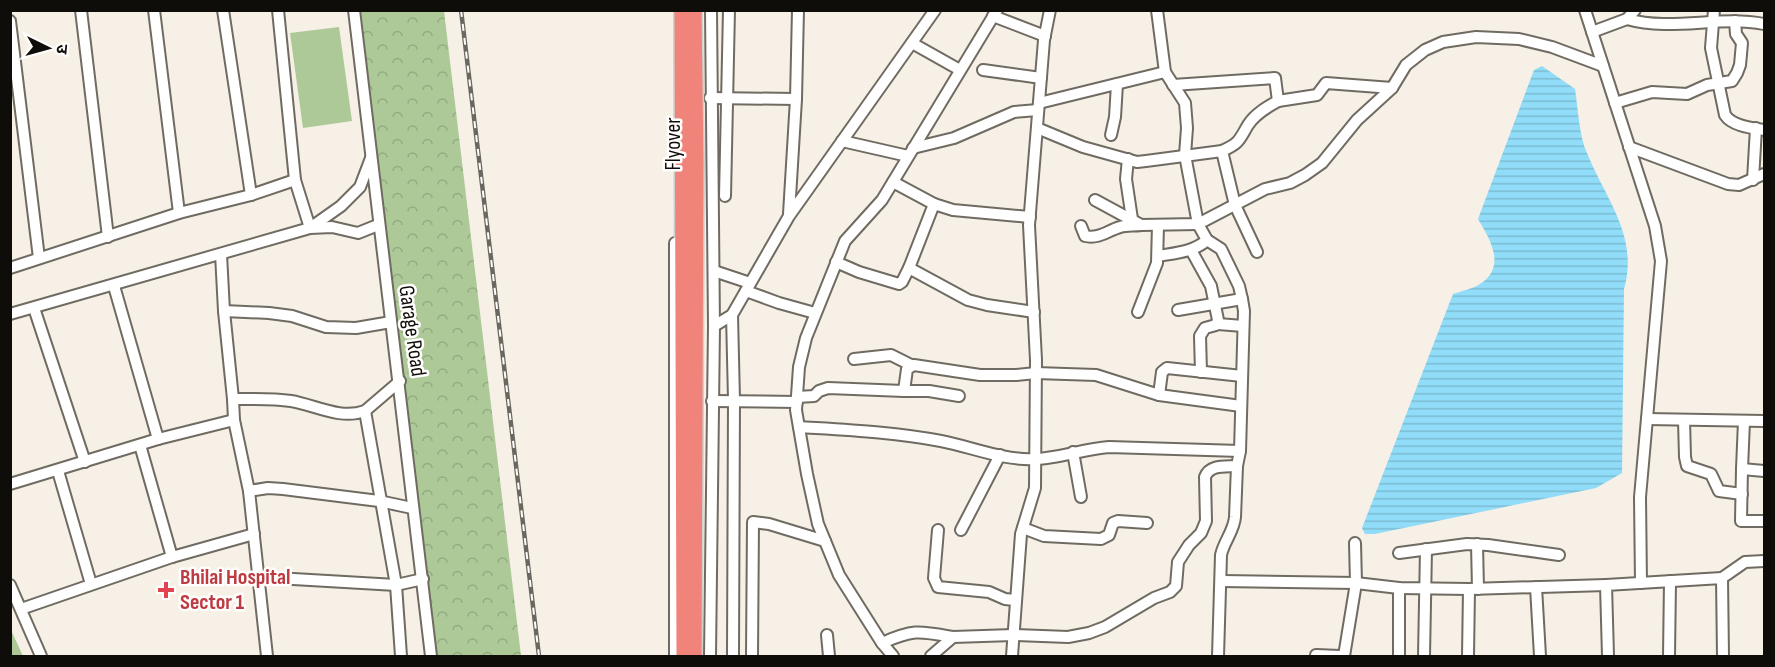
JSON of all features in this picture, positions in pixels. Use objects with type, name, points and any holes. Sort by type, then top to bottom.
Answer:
[{"type":"highway","name":"Flyover","points":[[682,10],[689,86]]},
{"type":"highway","name":"Flyover","points":[[685,271],[689,86],[694,10]]},
{"type":"highway","points":[[684,657],[685,271]]},
{"type":"highway","points":[[685,271],[694,657]]},
{"type":"street","points":[[81,10],[108,237]]},
{"type":"street","points":[[154,10],[179,213]]},
{"type":"street","points":[[223,10],[250,195]]},
{"type":"street","points":[[278,10],[295,180],[310,228]]},
{"type":"street","name":"Garage Road","points":[[354,10],[372,155],[378,225],[400,381],[412,508],[423,579],[431,657]]},
{"type":"street","points":[[675,10],[685,271],[675,657]]},
{"type":"street","points":[[710,657],[714,326],[710,98],[711,10]]},
{"type":"street","points":[[725,196],[729,10]]},
{"type":"street","points":[[789,216],[796,99],[798,10]]},
{"type":"street","points":[[714,326],[732,315],[789,216],[935,10]]},
{"type":"street","points":[[1012,657],[1021,534],[1035,488],[1036,373],[1030,217],[1045,36],[1050,10]]},
{"type":"street","points":[[1157,10],[1164,72],[1185,103],[1187,128],[1185,155],[1198,224],[1207,240],[1221,249],[1239,286],[1242,299],[1240,451],[1234,524],[1222,549],[1218,657]]},
{"type":"street","points":[[1585,10],[1655,226],[1661,261],[1640,497],[1641,583]]},
{"type":"street","points":[[1592,32],[1627,19],[1635,10]]},
{"type":"street","points":[[1714,10],[1711,48],[1725,115],[1727,119],[1735,123],[1760,129],[1753,180]]},
{"type":"street","points":[[891,656],[840,575],[818,524],[799,427],[797,400],[799,367],[806,338],[845,241],[882,200],[995,13],[1045,36]]},
{"type":"street","points":[[1627,19],[1660,25],[1735,21],[1764,24]]},
{"type":"street","points":[[10,21],[39,258]]},
{"type":"street","points":[[1615,103],[1652,92],[1687,94],[1707,85],[1732,81],[1740,64],[1742,43],[1736,34],[1735,21]]},
{"type":"street","points":[[1095,200],[1136,222],[1158,225],[1198,224],[1265,189],[1290,183],[1322,163],[1357,120],[1392,88],[1406,65],[1425,50],[1443,42],[1476,37],[1518,39],[1552,47],[1603,66]]},
{"type":"street","points":[[912,43],[960,70]]},
{"type":"street","points":[[983,70],[1041,78]]},
{"type":"street","points":[[842,141],[911,152],[954,138],[1014,112],[1164,72]]},
{"type":"street","points":[[1173,85],[1275,78],[1278,101]]},
{"type":"street","points":[[1037,128],[1083,147],[1137,162],[1222,151],[1243,137],[1249,124],[1265,108],[1278,101],[1317,95],[1326,83],[1392,88]]},
{"type":"street","points":[[1111,135],[1117,84]]},
{"type":"street","points":[[710,98],[796,99]]},
{"type":"street","points":[[1629,147],[1737,185],[1764,174]]},
{"type":"street","points":[[1222,151],[1235,205],[1257,252]]},
{"type":"street","points":[[310,228],[341,206],[360,187],[372,155]]},
{"type":"street","points":[[1128,159],[1126,179],[1136,222]]},
{"type":"street","points":[[10,268],[179,213],[250,195],[295,180]]},
{"type":"street","points":[[893,182],[934,204],[953,210],[1030,217]]},
{"type":"street","points":[[836,262],[859,272],[899,284],[909,268],[934,204]]},
{"type":"street","points":[[1081,226],[1085,236],[1094,237],[1136,222]]},
{"type":"street","points":[[10,314],[310,228],[332,227],[358,233],[378,225]]},
{"type":"street","points":[[1138,312],[1154,274],[1158,256],[1158,225]]},
{"type":"street","points":[[1158,256],[1191,250],[1201,246],[1207,240]]},
{"type":"street","points":[[1191,250],[1211,286],[1218,324]]},
{"type":"street","points":[[221,254],[234,420],[249,491],[267,657]]},
{"type":"street","points":[[909,268],[968,300],[1034,312]]},
{"type":"street","points":[[717,272],[779,303],[815,313]]},
{"type":"street","points":[[114,286],[158,440]]},
{"type":"street","points":[[1178,310],[1242,299]]},
{"type":"street","points":[[34,308],[85,462]]},
{"type":"street","points":[[224,311],[292,316],[326,327],[356,328],[391,322]]},
{"type":"street","points":[[732,315],[733,657]]},
{"type":"street","points":[[1201,372],[1200,336],[1205,328],[1218,324],[1243,326]]},
{"type":"street","points":[[854,359],[891,355],[911,366],[980,375],[1008,376],[1036,373],[1096,375],[1159,395],[1241,406]]},
{"type":"street","points":[[904,391],[907,369],[911,366]]},
{"type":"street","points":[[1159,395],[1164,369],[1167,368],[1242,376]]},
{"type":"street","points":[[234,399],[281,400],[330,412],[352,414],[365,411],[400,381]]},
{"type":"street","points":[[712,401],[797,400],[814,396],[828,388],[929,392],[959,396]]},
{"type":"street","points":[[365,411],[396,585],[400,657]]},
{"type":"street","points":[[10,484],[234,420]]},
{"type":"street","points":[[1647,420],[1764,421]]},
{"type":"street","points":[[1684,420],[1684,457],[1687,466],[1711,474],[1719,490],[1742,494]]},
{"type":"street","points":[[1744,421],[1741,521],[1764,521]]},
{"type":"street","points":[[799,427],[885,433],[941,441],[1000,455],[1036,459],[1087,449],[1128,447],[1240,451]]},
{"type":"street","points":[[140,446],[172,556]]},
{"type":"street","points":[[1073,452],[1081,497]]},
{"type":"street","points":[[961,530],[1000,455]]},
{"type":"street","points":[[882,643],[906,632],[953,637],[1013,635],[1068,637],[1105,627],[1154,598],[1174,590],[1178,562],[1189,545],[1201,533],[1206,521],[1205,477],[1207,472],[1213,468],[1237,466]]},
{"type":"street","points":[[1742,469],[1764,471]]},
{"type":"street","points":[[58,471],[91,584]]},
{"type":"street","points":[[249,491],[268,488],[284,489],[380,501],[412,508]]},
{"type":"street","points":[[733,517],[769,524],[825,542]]},
{"type":"street","points":[[1023,528],[1044,536],[1101,539],[1109,535],[1113,523],[1118,521],[1147,523]]},
{"type":"street","points":[[752,657],[753,522]]},
{"type":"street","points":[[938,530],[934,578],[938,587],[988,592],[1005,599],[1015,600]]},
{"type":"street","points":[[21,609],[172,556],[254,534]]},
{"type":"street","points":[[1316,655],[1342,657],[1356,583],[1355,543]]},
{"type":"street","points":[[1468,657],[1477,544]]},
{"type":"street","points":[[1399,552],[1477,544],[1559,555]]},
{"type":"street","points":[[1424,657],[1426,549]]},
{"type":"street","points":[[1222,581],[1356,583],[1399,588],[1473,589],[1606,585],[1722,578],[1745,562],[1764,561]]},
{"type":"street","points":[[259,577],[396,585],[423,579]]},
{"type":"street","points":[[1722,578],[1723,657]]},
{"type":"street","points":[[1669,657],[1670,581]]},
{"type":"street","points":[[10,585],[41,657]]},
{"type":"street","points":[[1606,585],[1608,657]]},
{"type":"street","points":[[1536,587],[1540,657]]},
{"type":"street","points":[[1399,588],[1399,657]]},
{"type":"street","points":[[827,635],[829,657]]},
{"type":"street","points":[[931,657],[953,637]]},
{"type":"green space","points":[[354,11],[444,11],[521,656],[431,656]]},
{"type":"green space","points":[[339,27],[352,121],[303,128],[290,33]]},
{"type":"green space","points":[[11,630],[23,656],[11,656]]},
{"type":"water","points":[[1542,66],[1575,89],[1584,146],[1624,235],[1627,270],[1624,289],[1622,473],[1596,488],[1375,534],[1365,534],[1362,528],[1453,294],[1480,284],[1493,269],[1494,253],[1478,219],[1534,70]]},
{"type":"railway","points":[[461,10],[539,656]]},
{"type":"place","name":"Bhilai Hospital Sector 1","points":[[166,590]]}]
